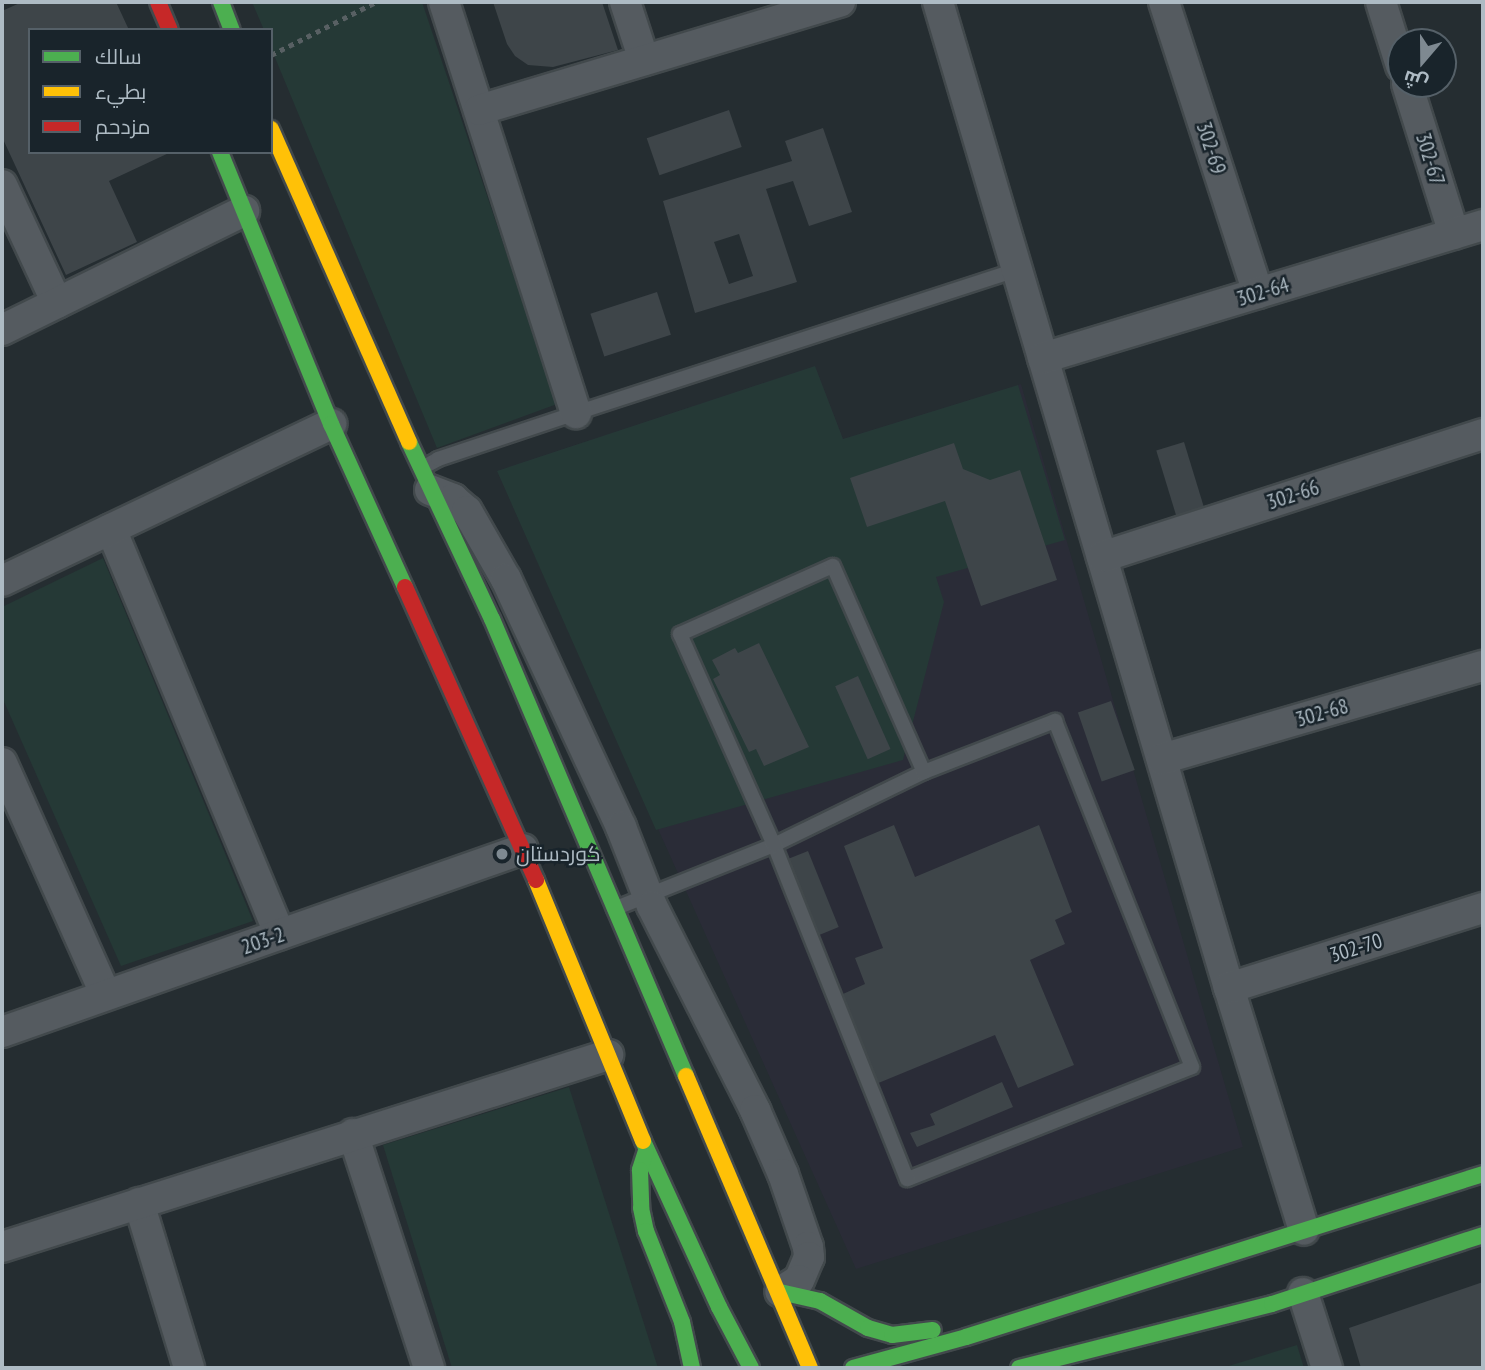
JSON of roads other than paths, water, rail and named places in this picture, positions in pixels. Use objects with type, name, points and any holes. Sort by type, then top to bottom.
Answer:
[{"type":"main road","points":[[158,2],[169,28]]},
{"type":"main road","points":[[220,2],[231,28]]},
{"type":"main road","points":[[273,134],[425,479],[492,619],[613,910],[810,1368]]},
{"type":"main road","points":[[221,154],[331,424],[523,849],[646,1149],[751,1368]]},
{"type":"main road","points":[[646,1149],[640,1170],[641,1208],[646,1231],[682,1322],[692,1368]]},
{"type":"main road","points":[[853,1368],[1002,1326],[1483,1174]]},
{"type":"main road","points":[[1019,1368],[1303,1293],[1483,1235]]},
{"type":"main road","points":[[779,1292],[820,1301],[868,1328],[892,1335],[920,1334],[975,1318],[991,1320],[1002,1326]]},
{"type":"street","points":[[444,2],[576,413]]},
{"type":"street","points":[[625,2],[644,60]]},
{"type":"street","points":[[479,110],[841,2]]},
{"type":"street","points":[[938,2],[1015,270],[1304,1230]]},
{"type":"street","name":"302-69","points":[[1164,2],[1258,293]]},
{"type":"street","points":[[1381,2],[1389,28]]},
{"type":"street","name":"302-67","points":[[1411,98],[1454,234]]},
{"type":"street","points":[[2,185],[57,303]]},
{"type":"street","points":[[2,330],[244,212]]},
{"type":"street","name":"302-64","points":[[1043,358],[1483,225]]},
{"type":"street","points":[[2,581],[331,424]]},
{"type":"street","name":"302-66","points":[[1102,557],[1483,434]]},
{"type":"street","points":[[425,479],[467,511],[506,579],[621,827],[646,895],[755,1110],[783,1174],[808,1247],[806,1270],[790,1287],[779,1292]]},
{"type":"street","points":[[111,529],[280,934]]},
{"type":"street","name":"302-68","points":[[1162,760],[1483,666]]},
{"type":"street","points":[[2,763],[106,995]]},
{"type":"street","name":"203-2","points":[[2,1032],[523,849]]},
{"type":"street","name":"302-70","points":[[1229,988],[1483,908]]},
{"type":"street","points":[[2,1247],[608,1055]]},
{"type":"street","points":[[353,1134],[429,1368]]},
{"type":"street","points":[[139,1203],[189,1368]]},
{"type":"street","points":[[1303,1293],[1327,1368]]},
{"type":"lane","points":[[425,479],[438,459],[1015,270]]},
{"type":"lane","points":[[613,910],[774,845],[924,772],[1055,721],[1192,1067],[906,1179],[774,845],[680,634],[833,566],[924,772]]},
{"type":"place","name":"كوردستان","points":[[502,854]]}]
